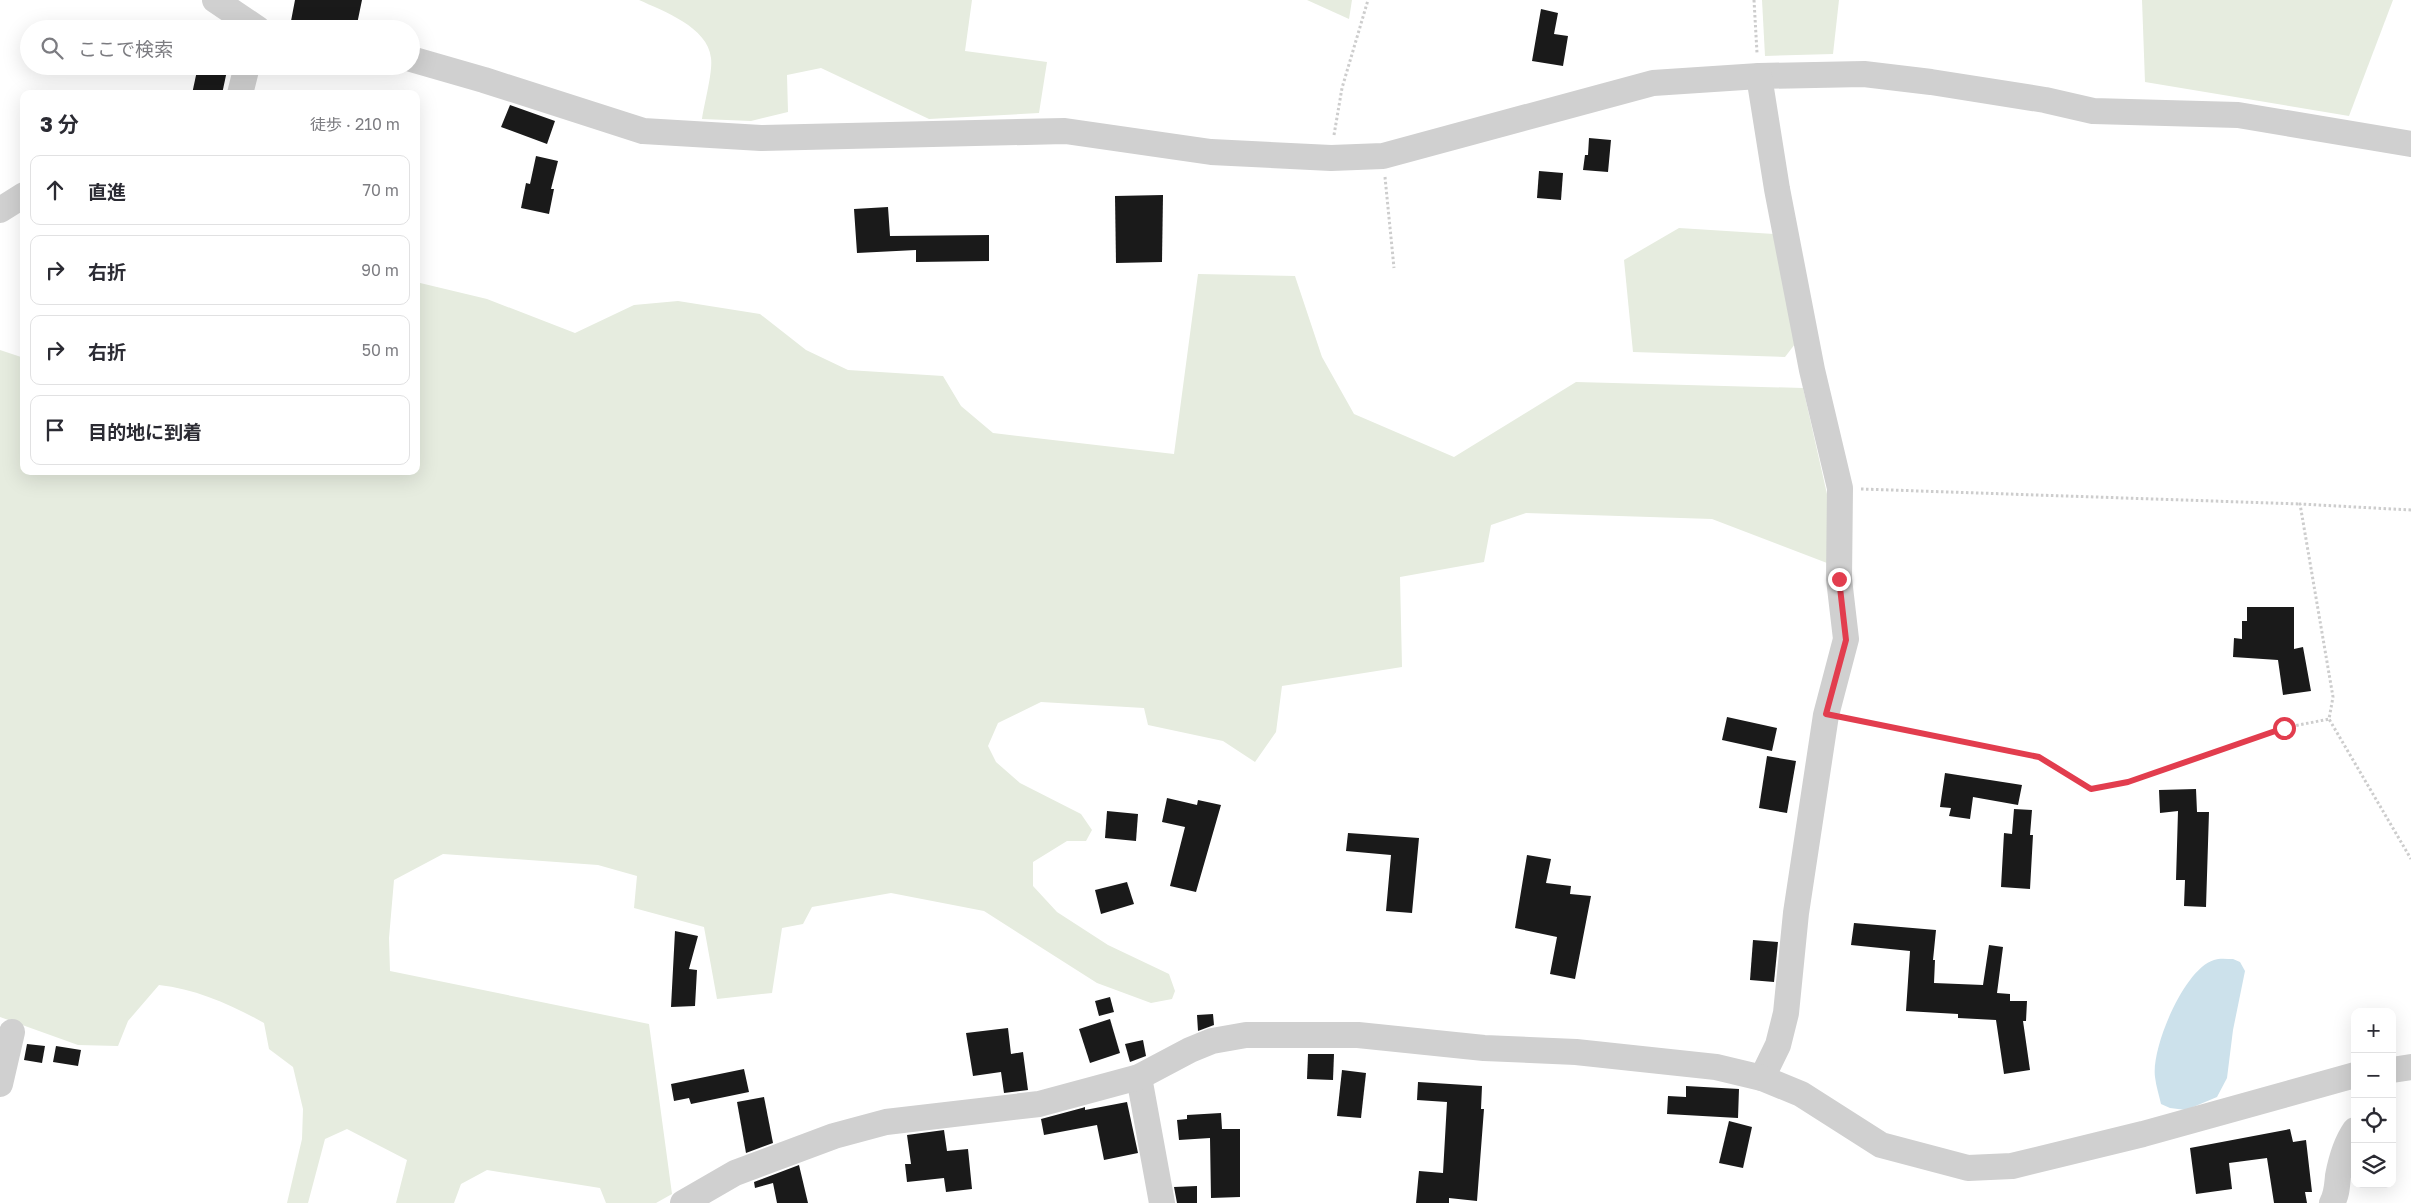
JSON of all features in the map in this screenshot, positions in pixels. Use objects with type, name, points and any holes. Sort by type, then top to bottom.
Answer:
[{"type":"street","points":[[215,0],[244,20]]},
{"type":"street","points":[[420,62],[484,80],[643,131],[761,138],[1065,131],[1211,152],[1332,158],[1382,156],[1653,83],[1759,76],[1864,74],[1931,82],[2046,100],[2093,111],[2238,115],[2411,144]]},
{"type":"street","points":[[241,90],[245,75]]},
{"type":"street","points":[[1759,76],[1777,189],[1812,370],[1840,488],[1839,579],[1846,640],[1826,714],[1796,913],[1786,1013],[1778,1046],[1762,1078]]},
{"type":"street","points":[[0,210],[20,198]]},
{"type":"street","points":[[0,1084],[12,1032]]},
{"type":"street","points":[[683,1203],[735,1173],[834,1136],[886,1122],[1039,1104],[1139,1077],[1190,1050],[1212,1041],[1246,1035],[1358,1035],[1484,1048],[1576,1052],[1716,1068],[1762,1078],[1801,1094],[1881,1145],[1968,1168],[2012,1166],[2143,1134],[2351,1076]]},
{"type":"street","points":[[1139,1077],[1162,1203]]},
{"type":"street","points":[[2332,1203],[2336,1195],[2343,1159],[2351,1136]]},
{"type":"path","points":[[1332,158],[1337,107],[1368,0]]},
{"type":"path","points":[[1754,0],[1754,24],[1759,76]]},
{"type":"path","points":[[1382,156],[1394,268]]},
{"type":"path","points":[[1840,488],[2300,504],[2411,510]]},
{"type":"path","points":[[2300,504],[2333,697],[2330,719],[2411,859]]},
{"type":"path","points":[[1826,714],[2039,757],[2091,789],[2128,782],[2284,728],[2330,719]]},
{"type":"shaded area","points":[[639,0],[972,0],[965,51],[1047,62],[1039,113],[929,119],[821,68],[787,75],[788,112],[751,121],[702,119],[711,71],[711,58],[708,47],[702,37],[683,22]]},
{"type":"shaded area","points":[[1307,0],[1352,0],[1349,19]]},
{"type":"shaded area","points":[[1762,0],[1839,0],[1833,54],[1765,56]]},
{"type":"shaded area","points":[[2142,0],[2393,0],[2349,116],[2145,82]]},
{"type":"shaded area","points":[[1679,228],[1774,234],[1795,344],[1785,357],[1633,352],[1624,260]]},
{"type":"shaded area","points":[[1198,274],[1295,276],[1322,357],[1354,414],[1454,457],[1576,382],[1803,388],[1839,547],[1827,563],[1712,519],[1526,513],[1491,525],[1484,562],[1400,577],[1402,667],[1282,686],[1276,732],[1255,762],[1223,741],[1148,725],[1144,708],[1041,702],[998,723],[988,746],[996,762],[1020,783],[1081,814],[1092,830],[1086,841],[1067,841],[1033,862],[1033,886],[1057,912],[1108,945],[1169,974],[1175,991],[1172,999],[1151,1003],[1097,983],[984,911],[891,893],[812,907],[803,924],[782,928],[772,993],[717,999],[704,927],[634,908],[637,876],[598,865],[443,854],[394,880],[389,938],[390,971],[649,1024],[672,1194],[656,1203],[606,1203],[600,1188],[487,1170],[461,1184],[454,1203],[396,1203],[407,1160],[347,1129],[325,1139],[308,1203],[287,1203],[302,1139],[303,1109],[293,1067],[269,1049],[264,1023],[239,1010],[200,994],[159,985],[128,1021],[118,1046],[78,1045],[0,1017],[0,350],[20,357],[20,475],[420,475],[420,283],[487,299],[575,333],[634,305],[678,301],[760,314],[806,350],[848,370],[943,376],[961,406],[993,433],[1174,454]]},
{"type":"water","points":[[2216,959],[2233,959],[2240,962],[2245,971],[2233,1030],[2227,1078],[2217,1097],[2186,1110],[2170,1108],[2161,1104],[2155,1080],[2155,1064],[2158,1048],[2172,1011],[2181,993],[2203,966]]},
{"type":"building","points":[[295,0],[362,0],[358,20],[291,20]]},
{"type":"building","points":[[1541,9],[1558,13],[1554,34],[1568,36],[1563,66],[1532,61]]},
{"type":"building","points":[[196,75],[226,75],[223,90],[193,90]]},
{"type":"building","points":[[510,105],[555,121],[547,144],[501,127]]},
{"type":"building","points":[[1589,138],[1611,140],[1608,172],[1583,170],[1585,155],[1588,155]]},
{"type":"building","points":[[536,156],[558,161],[551,189],[554,189],[549,214],[521,208],[526,183],[530,184]]},
{"type":"building","points":[[1539,171],[1563,173],[1561,200],[1537,198]]},
{"type":"building","points":[[1163,195],[1162,262],[1116,263],[1115,196]]},
{"type":"building","points":[[888,207],[890,236],[989,235],[989,261],[916,262],[916,250],[857,253],[854,209]]},
{"type":"building","points":[[2247,607],[2294,607],[2294,649],[2303,647],[2311,691],[2283,695],[2278,660],[2233,657],[2234,638],[2242,639],[2242,621],[2247,621]]},
{"type":"building","points":[[1727,717],[1777,728],[1772,751],[1722,740]]},
{"type":"building","points":[[1767,756],[1796,761],[1787,813],[1759,808]]},
{"type":"building","points":[[1945,773],[2022,785],[2018,805],[1973,797],[1970,819],[1949,816],[1951,808],[1940,807]]},
{"type":"building","points":[[2196,789],[2197,812],[2209,812],[2206,907],[2184,906],[2185,880],[2176,880],[2178,811],[2160,813],[2159,790]]},
{"type":"building","points":[[1167,798],[1197,805],[1198,800],[1221,805],[1196,892],[1170,886],[1185,827],[1162,822]]},
{"type":"building","points":[[2014,809],[2032,810],[2030,835],[2033,835],[2030,889],[2001,887],[2004,833],[2012,834]]},
{"type":"building","points":[[1107,811],[1138,814],[1136,841],[1105,838]]},
{"type":"building","points":[[1348,833],[1419,838],[1412,913],[1386,911],[1391,855],[1346,851]]},
{"type":"building","points":[[1527,855],[1551,859],[1546,883],[1571,886],[1570,894],[1591,896],[1575,979],[1550,974],[1557,937],[1515,928]]},
{"type":"building","points":[[1127,882],[1134,904],[1101,914],[1095,890]]},
{"type":"building","points":[[1854,923],[1936,930],[1933,960],[1935,960],[1934,983],[1983,985],[1989,945],[2003,947],[1997,993],[2010,994],[2010,1001],[2027,1001],[2026,1021],[2023,1021],[2030,1070],[2004,1074],[1996,1020],[1958,1018],[1958,1014],[1906,1011],[1910,951],[1851,945]]},
{"type":"building","points":[[675,931],[698,936],[689,969],[697,970],[695,1006],[671,1007]]},
{"type":"building","points":[[1753,940],[1778,942],[1774,982],[1750,980]]},
{"type":"building","points":[[1110,997],[1114,1012],[1099,1016],[1095,1001]]},
{"type":"building","points":[[1213,1014],[1214,1025],[1198,1031],[1197,1015]]},
{"type":"building","points":[[1110,1019],[1120,1053],[1090,1063],[1079,1029]]},
{"type":"building","points":[[1008,1028],[1011,1054],[1023,1052],[1028,1090],[1004,1093],[1001,1072],[973,1076],[966,1033]]},
{"type":"building","points":[[1143,1040],[1146,1056],[1130,1062],[1125,1044]]},
{"type":"building","points":[[27,1044],[45,1046],[42,1063],[24,1060]]},
{"type":"building","points":[[56,1046],[81,1050],[78,1066],[53,1062]]},
{"type":"building","points":[[1308,1054],[1334,1054],[1333,1080],[1307,1079]]},
{"type":"building","points":[[744,1069],[749,1092],[691,1104],[689,1098],[674,1101],[671,1084]]},
{"type":"building","points":[[1342,1070],[1366,1073],[1361,1118],[1337,1116]]},
{"type":"building","points":[[1418,1082],[1482,1086],[1481,1109],[1484,1109],[1477,1201],[1449,1198],[1449,1203],[1416,1203],[1419,1171],[1443,1173],[1447,1102],[1417,1100]]},
{"type":"building","points":[[1686,1086],[1739,1089],[1738,1118],[1667,1114],[1668,1096],[1686,1097]]},
{"type":"building","points":[[764,1097],[773,1143],[746,1153],[737,1102]]},
{"type":"building","points":[[1127,1102],[1138,1153],[1104,1160],[1097,1125],[1044,1135],[1041,1119],[1085,1107],[1085,1110]]},
{"type":"building","points":[[1221,1113],[1222,1129],[1240,1129],[1240,1197],[1211,1198],[1210,1138],[1179,1140],[1177,1120],[1187,1119],[1187,1115]]},
{"type":"building","points":[[1729,1121],[1752,1127],[1743,1168],[1719,1163]]},
{"type":"building","points":[[2290,1129],[2293,1142],[2306,1140],[2312,1192],[2305,1192],[2307,1203],[2274,1203],[2267,1158],[2229,1163],[2232,1189],[2196,1194],[2190,1148]]},
{"type":"building","points":[[944,1130],[947,1151],[968,1149],[972,1189],[946,1192],[944,1178],[907,1182],[905,1164],[911,1164],[907,1135]]},
{"type":"building","points":[[799,1165],[808,1203],[777,1203],[773,1183],[755,1188],[754,1182]]},
{"type":"building","points":[[1197,1186],[1197,1203],[1177,1203],[1174,1187]]},
{"type":"route","points":[[1839,579],[1846,640],[1826,714],[2039,757],[2091,789],[2128,782],[2284,728]]}]
